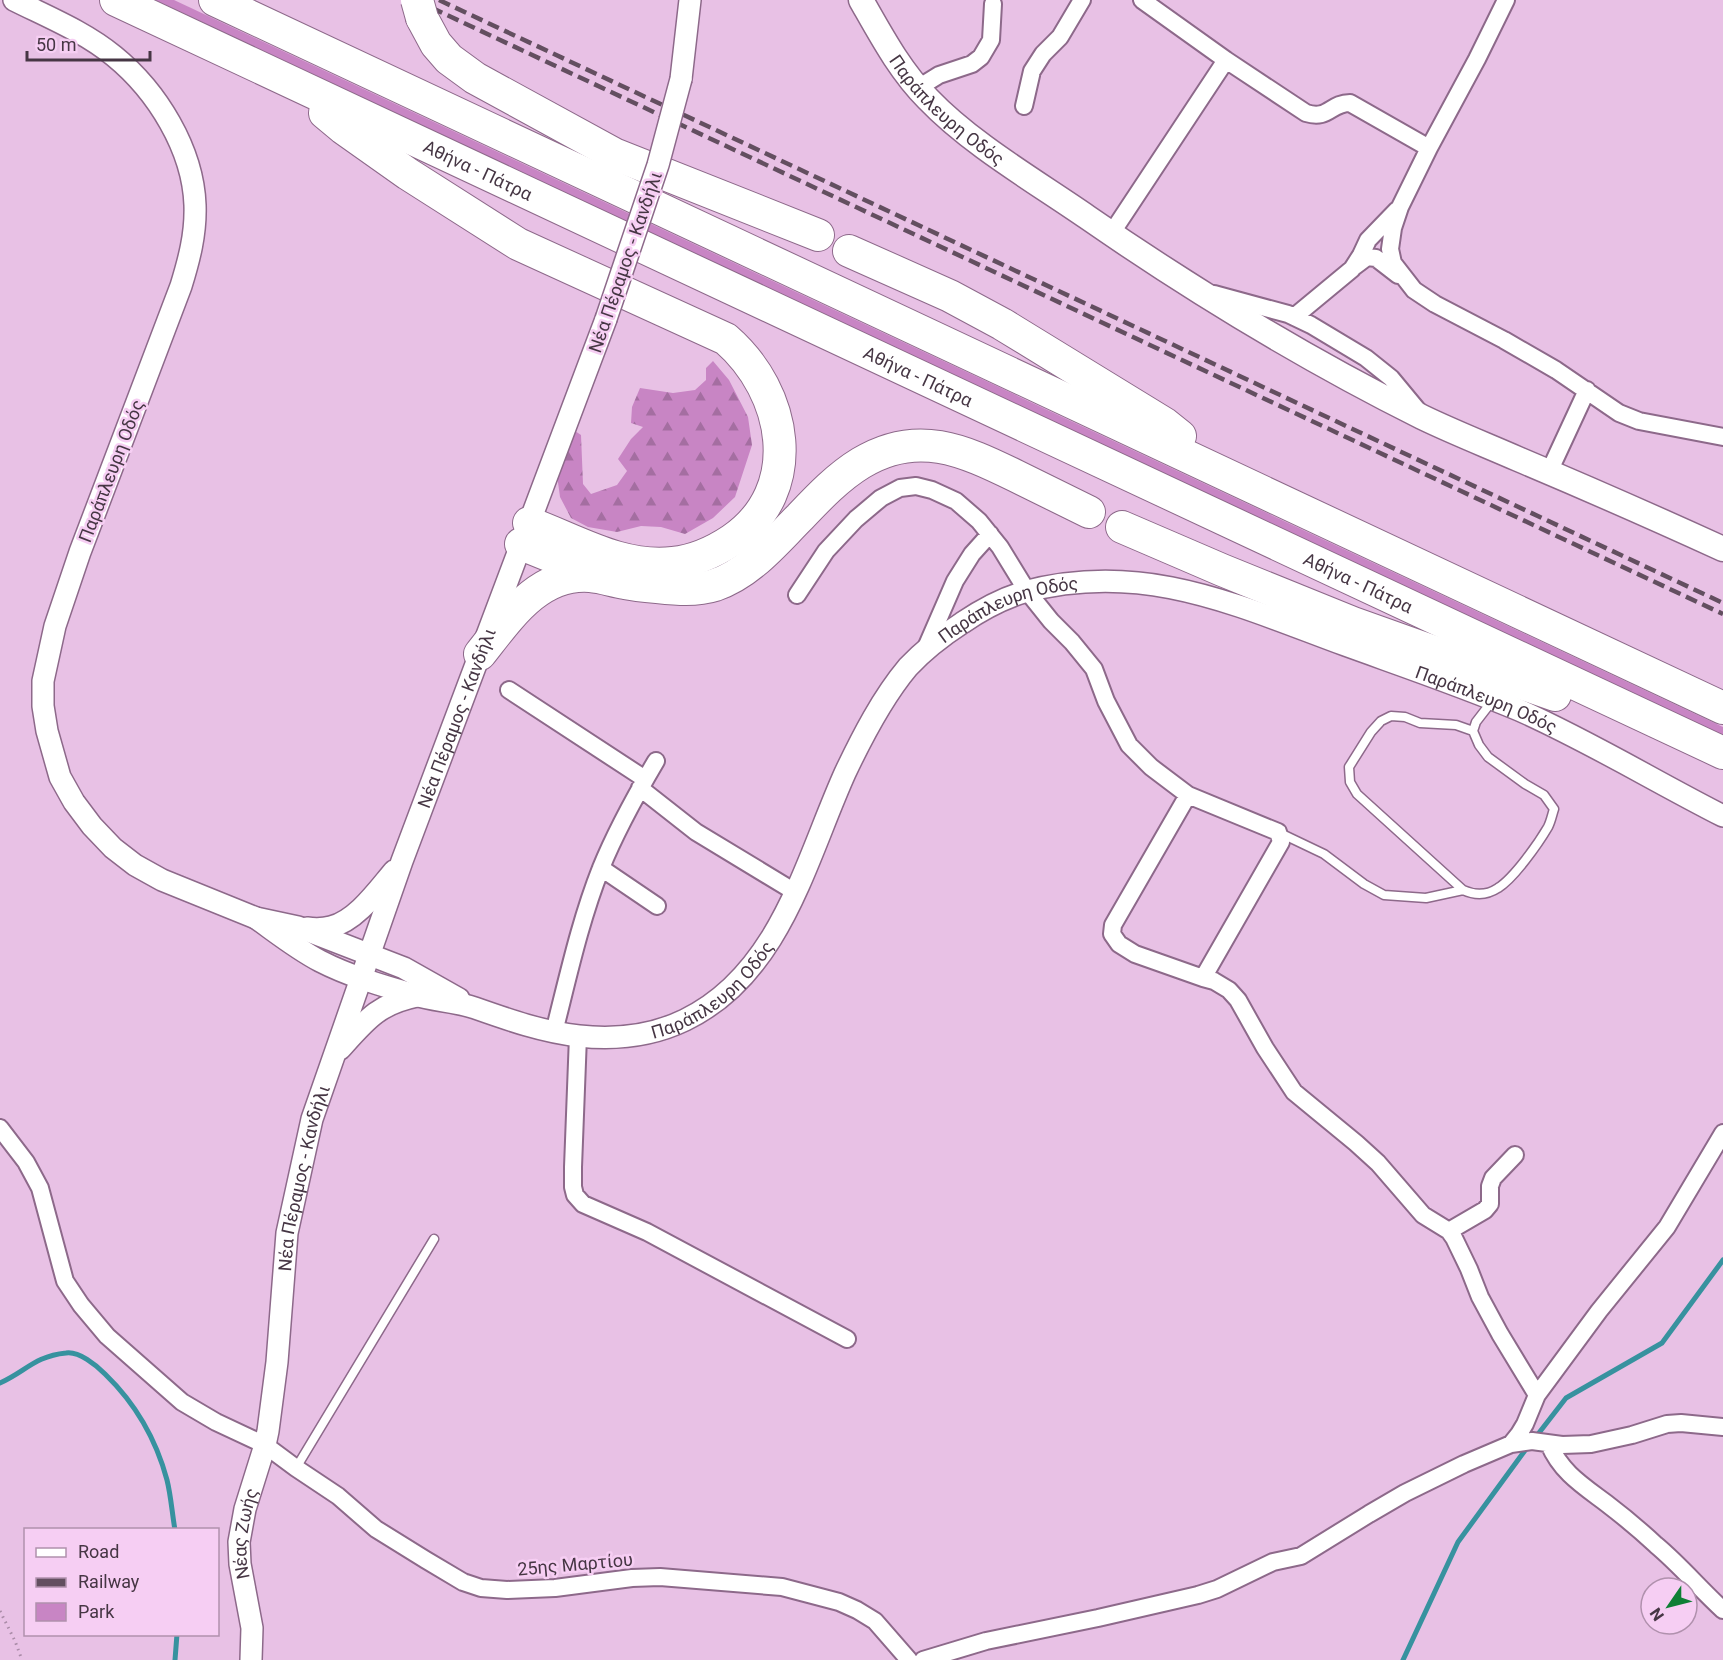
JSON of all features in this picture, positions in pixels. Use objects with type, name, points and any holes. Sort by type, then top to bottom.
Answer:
[{"type":"highway","name":"Αθήνα - Πάτρα","points":[[116,0],[1723,754]]},
{"type":"highway","points":[[215,0],[1723,708]]},
{"type":"highway","points":[[419,9],[436,44],[449,59],[475,78],[614,154],[818,235]]},
{"type":"highway","points":[[290,82],[343,128],[376,152],[518,243],[726,339],[746,358],[768,396],[775,414],[781,449],[773,488],[753,522],[740,535],[723,546],[692,560],[653,565],[631,562],[525,533]]},
{"type":"highway","points":[[849,251],[950,296],[1002,324],[1165,424],[1236,479]]},
{"type":"highway","points":[[480,654],[518,608],[533,594],[550,583],[571,576],[588,575],[674,589],[703,588],[717,584],[757,560],[821,496],[862,462],[912,445],[938,446],[980,458],[1089,512]]},
{"type":"highway","points":[[1122,527],[1353,623],[1723,754]]},
{"type":"highway","points":[[525,533],[604,578]]},
{"type":"main road","name":"Παράπλευρη Οδός","points":[[861,0],[902,68],[928,100],[963,131],[1111,234],[1196,289],[1309,357],[1424,418],[1634,508],[1723,549]]},
{"type":"street","name":"Παράπλευρη Οδός","points":[[14,0],[90,40],[113,55],[143,85],[163,112],[180,143],[192,180],[195,204],[194,231],[181,286],[80,552],[55,626],[44,681],[43,706],[53,756],[60,777],[74,802],[92,826],[113,848],[135,865],[162,880],[256,918],[298,927],[404,968],[469,1006]]},
{"type":"street","name":"Νέα Πέραμος - Κανδήλι","points":[[265,1445],[277,1362],[287,1233],[312,1119],[402,861],[606,319],[658,165],[681,79],[690,0]]},
{"type":"street","points":[[1024,106],[1032,71],[1043,54],[1060,37],[1082,0]]},
{"type":"street","points":[[1414,290],[1394,263],[1390,249],[1393,228],[1400,207],[1429,148],[1506,0]]},
{"type":"street","points":[[1150,2],[1226,60],[1306,112],[1316,116],[1343,103],[1350,103],[1429,148]]},
{"type":"street","points":[[918,88],[939,75],[972,64],[981,57],[991,40],[993,4]]},
{"type":"street","points":[[1111,234],[1226,60]]},
{"type":"street","points":[[1352,269],[1368,240],[1400,207]]},
{"type":"street","points":[[1294,316],[1366,257],[1376,258],[1414,290],[1435,304],[1545,364],[1619,413],[1639,421],[1723,437]]},
{"type":"street","points":[[1196,289],[1294,316],[1311,325],[1366,358],[1391,378],[1424,418]]},
{"type":"street","points":[[1549,472],[1587,390]]},
{"type":"street","points":[[797,596],[833,543],[881,498],[900,488],[916,486],[932,490],[956,501],[979,520],[1027,591],[1094,669],[1106,701],[1129,745],[1188,795],[1278,832],[1281,842],[1203,978]]},
{"type":"street","points":[[925,651],[955,581],[972,554],[990,534]]},
{"type":"street","name":"Παράπλευρη Οδός","points":[[256,918],[317,959],[417,996],[469,1006],[511,1021],[578,1036],[621,1038],[666,1028],[708,1008],[755,964],[781,921],[795,892],[861,741],[892,689],[908,668],[944,635],[975,613],[1010,596],[1077,582],[1102,580],[1158,585],[1192,591],[1256,612],[1493,699],[1548,723],[1723,816]]},
{"type":"street","points":[[509,690],[643,784],[696,832],[795,892]]},
{"type":"street","points":[[554,1032],[575,946],[601,868],[656,761]]},
{"type":"street","points":[[1188,795],[1113,925],[1112,934],[1119,944],[1135,954],[1214,981],[1229,990],[1238,1000],[1265,1048],[1294,1092],[1371,1156],[1423,1215],[1449,1231],[1459,1245],[1480,1297],[1537,1395]]},
{"type":"street","points":[[298,927],[319,929],[332,927],[345,921],[370,899],[402,861]]},
{"type":"street","points":[[601,868],[657,906]]},
{"type":"street","points":[[332,1059],[361,1026],[386,1005],[399,999],[417,996]]},
{"type":"street","points":[[578,1036],[573,1167],[575,1195],[583,1204],[647,1232],[847,1339]]},
{"type":"street","name":"25ης Μαρτίου","points":[[0,1128],[26,1162],[40,1188],[65,1281],[81,1305],[107,1336],[182,1402],[216,1422],[265,1445],[338,1496],[376,1529],[463,1582],[481,1588],[507,1590],[555,1588],[632,1578],[660,1577],[782,1587],[839,1602],[857,1610],[874,1621],[903,1659]]},
{"type":"street","points":[[1510,1444],[1520,1434],[1537,1395],[1599,1311],[1667,1227],[1723,1132]]},
{"type":"street","points":[[1449,1231],[1485,1210],[1490,1204],[1490,1186],[1493,1178],[1515,1155]]},
{"type":"street","points":[[923,1660],[986,1641],[1098,1618],[1217,1589],[1273,1562],[1301,1556],[1405,1493],[1510,1444],[1525,1442],[1591,1444],[1611,1441],[1667,1424],[1723,1427]]},
{"type":"street","points":[[1549,1444],[1563,1468],[1657,1545],[1723,1610]]},
{"type":"street","name":"Νέας Ζωής","points":[[251,1660],[252,1628],[240,1564],[239,1542],[245,1509],[265,1445]]},
{"type":"lane","points":[[1473,731],[1456,725],[1420,723],[1405,717],[1391,716],[1381,721],[1371,732],[1349,767],[1350,782],[1358,794],[1463,890],[1473,895],[1497,889],[1508,880],[1549,825],[1554,809],[1544,795],[1488,757],[1479,745],[1473,731],[1476,722],[1493,699]]},
{"type":"lane","points":[[1278,832],[1324,854],[1364,884],[1384,895],[1426,898],[1463,890]]},
{"type":"lane","points":[[296,1468],[434,1239]]},
{"type":"path","points":[[0,1611],[15,1641],[21,1660]]},
{"type":"green space","points":[[155,0],[174,0],[1723,727],[1723,736]]},
{"type":"green space","points":[[713,361],[729,380],[748,417],[752,445],[735,497],[713,518],[685,534],[661,527],[641,526],[617,532],[588,527],[571,518],[560,497],[557,475],[575,431],[581,435],[583,484],[591,494],[617,485],[627,471],[618,459],[631,439],[643,427],[631,423],[632,407],[640,388],[673,393],[695,390],[706,380],[706,368]]},
{"type":"waterway","points":[[1535,1438],[1566,1398],[1662,1343],[1723,1260]]},
{"type":"waterway","points":[[0,1383],[46,1357],[66,1353],[76,1354],[97,1367],[116,1385],[135,1409],[157,1450],[170,1492],[175,1528]]},
{"type":"waterway","points":[[1403,1660],[1458,1542],[1529,1445]]},
{"type":"waterway","points":[[175,1660],[177,1636]]},
{"type":"railway","points":[[415,0],[1723,614]]},
{"type":"railway","points":[[439,0],[1723,603]]}]
